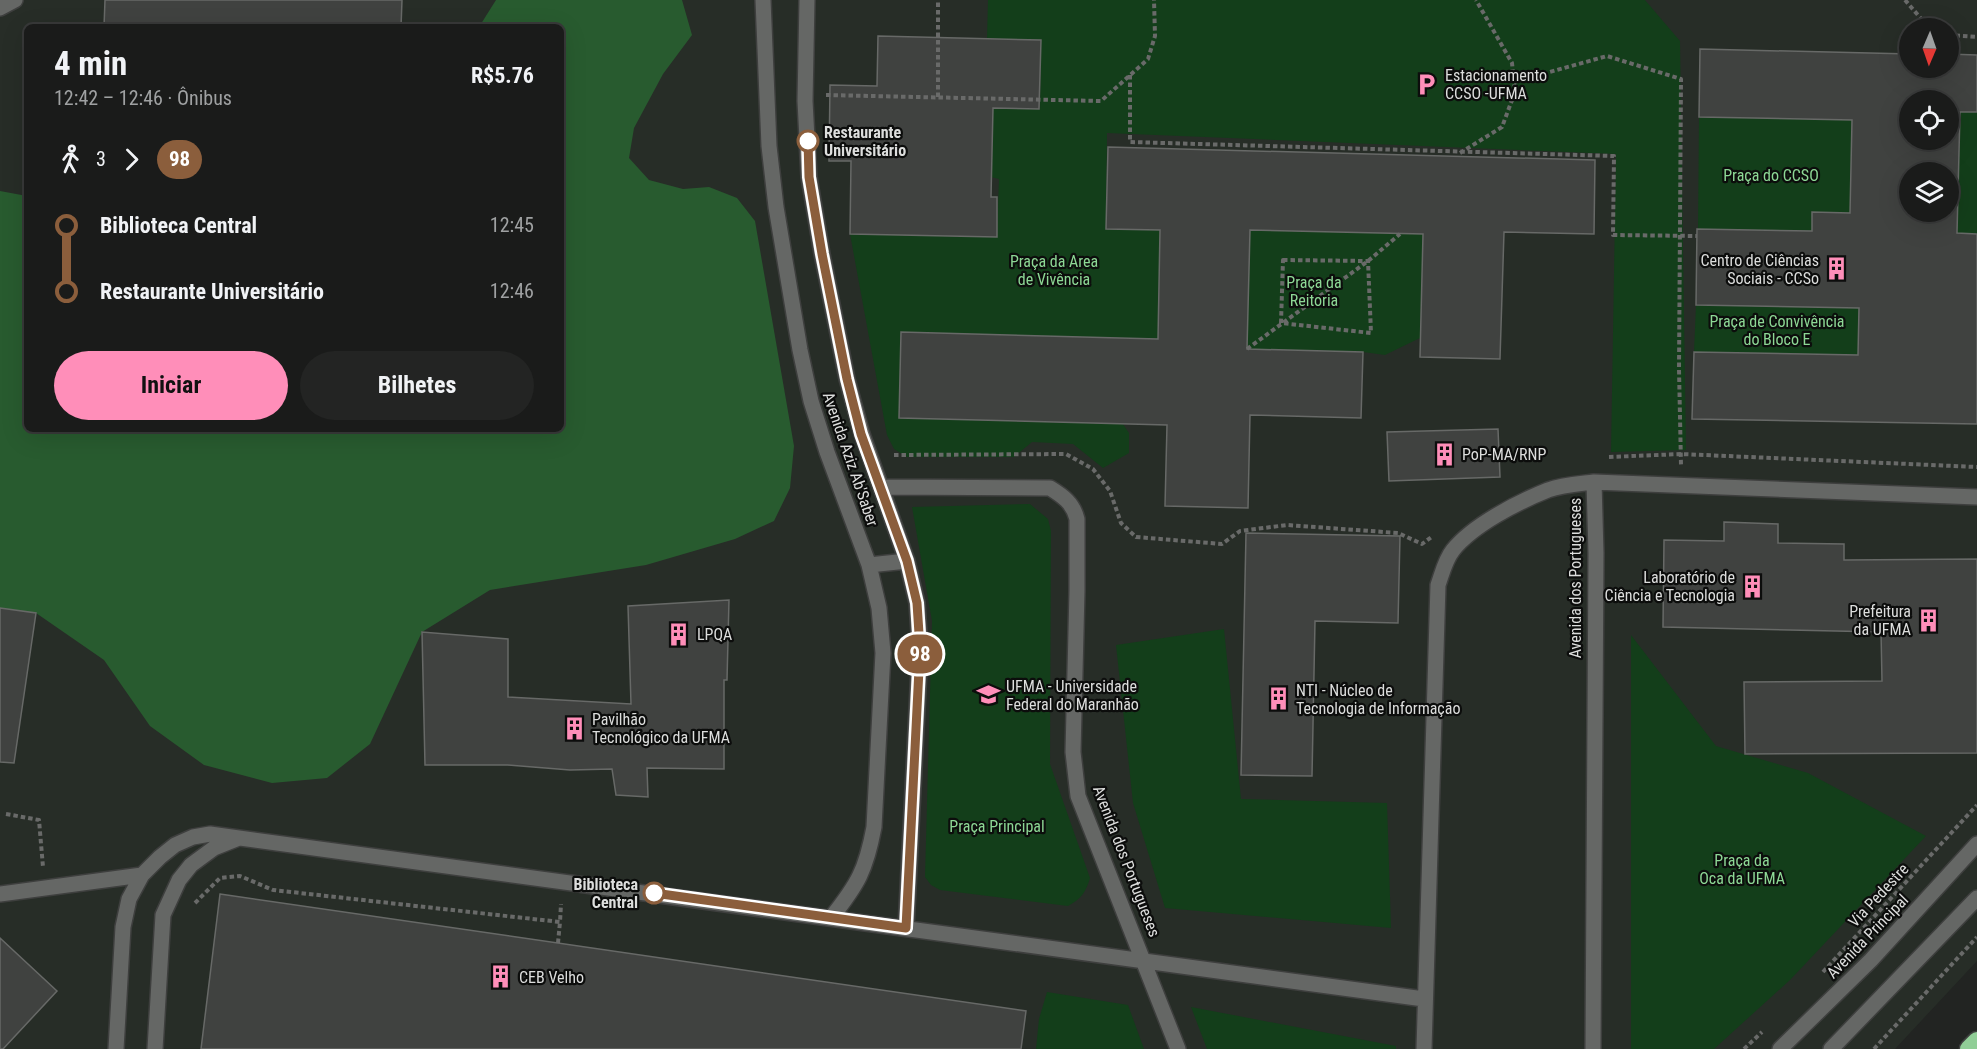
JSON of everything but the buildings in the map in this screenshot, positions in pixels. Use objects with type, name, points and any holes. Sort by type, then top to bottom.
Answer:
[{"type":"highway","points":[[1969,1049],[1977,1041]]},
{"type":"street","points":[[0,8],[15,0]]},
{"type":"street","name":"Avenida Aziz Ab'Saber","points":[[763,0],[769,146],[776,207],[800,350],[827,452],[869,565],[879,608],[883,653],[874,827],[869,853],[862,874],[850,895],[831,918]]},
{"type":"street","name":"Avenida Aziz Ab'Saber","points":[[805,0],[805,100],[809,177],[822,254],[847,379],[861,434],[907,561],[917,603],[920,649],[906,928]]},
{"type":"street","points":[[1594,482],[1977,497]]},
{"type":"street","name":"Avenida dos Portugueses","points":[[1424,1049],[1438,585],[1452,552],[1477,528],[1548,490],[1594,482],[1596,553],[1593,1049]]},
{"type":"street","name":"Avenida dos Portugueses","points":[[881,487],[1050,488],[1061,494],[1075,509],[1077,591],[1074,774],[1078,796],[1144,960]]},
{"type":"street","points":[[869,565],[907,561]]},
{"type":"street","points":[[116,1049],[123,927],[129,899],[142,875],[168,851],[193,837],[210,834],[1424,999]]},
{"type":"street","points":[[155,1049],[163,915],[170,897],[179,880],[192,865],[214,848],[242,837]]},
{"type":"street","name":"Avenida Principal","points":[[1780,1049],[1871,960],[1977,844]]},
{"type":"street","points":[[0,894],[142,875]]},
{"type":"street","points":[[1831,1049],[1977,898]]},
{"type":"street","points":[[1144,960],[1178,1049]]},
{"type":"path","points":[[938,0],[938,97]]},
{"type":"path","points":[[805,100],[823,95],[1101,101],[1148,59],[1155,36],[1154,0]]},
{"type":"path","points":[[1460,153],[1502,127],[1515,92],[1512,63],[1476,0]]},
{"type":"path","points":[[1905,0],[1920,18]]},
{"type":"path","points":[[1959,36],[1977,37]]},
{"type":"path","points":[[1514,82],[1607,56],[1681,79],[1681,454]]},
{"type":"path","points":[[1130,75],[1130,142],[1614,156],[1613,236],[1697,236]]},
{"type":"path","points":[[1362,148],[1362,154]]},
{"type":"path","points":[[1247,349],[1368,261],[1400,234]]},
{"type":"path","points":[[1281,323],[1283,260],[1368,261]]},
{"type":"path","points":[[1281,323],[1371,333],[1368,261]]},
{"type":"path","points":[[888,455],[1066,454],[1093,469],[1110,491],[1121,523],[1136,537],[1222,544],[1240,531],[1287,525],[1398,533],[1422,544],[1442,530]]},
{"type":"path","points":[[1599,458],[1681,454],[1977,467]]},
{"type":"path","name":"Via Pedestre","points":[[1817,978],[1977,805]]},
{"type":"path","points":[[6,814],[39,820],[45,889]]},
{"type":"path","points":[[191,907],[220,878],[240,876],[273,890],[560,922]]},
{"type":"path","points":[[558,943],[563,881]]},
{"type":"path","points":[[1874,1049],[1977,937]]},
{"type":"path","points":[[1744,1049],[1769,1026]]},
{"type":"shaded area","name":"UFMA - Universidade Federal do Maranhão","points":[[0,0],[1977,0],[1977,961],[1895,1049],[0,1049]]},
{"type":"green space","points":[[496,0],[682,0],[692,35],[663,74],[634,128],[629,158],[649,180],[683,189],[709,187],[737,198],[755,221],[794,446],[790,488],[774,521],[735,539],[646,565],[490,590],[422,632],[370,744],[327,778],[272,783],[204,765],[150,726],[104,660],[36,613],[0,608],[0,191],[24,195],[24,432],[564,432],[564,24],[481,24]]},
{"type":"green space","name":"Praça da Area de Vivência","points":[[988,0],[1645,0],[1680,41],[1686,450],[1611,452],[1616,154],[1107,133],[1106,228],[1160,230],[1158,339],[901,332],[899,418],[1123,424],[1129,433],[1129,453],[1103,468],[1073,444],[1032,442],[1014,457],[907,457],[894,449],[887,435],[850,234],[997,237],[999,179],[991,177],[993,108],[1040,109],[1041,40],[987,39]]},
{"type":"green space","points":[[1959,112],[1977,112],[1977,234],[1926,233],[1926,222],[1959,222],[1959,154],[1912,152],[1912,150],[1959,150]]},
{"type":"green space","name":"Praça do CCSO","points":[[1699,117],[1852,120],[1850,213],[1812,212],[1812,231],[1698,229]]},
{"type":"green space","name":"Praça da Reitoria","points":[[1250,230],[1423,234],[1420,338],[1385,355],[1363,352],[1247,349]]},
{"type":"green space","name":"Praça de Convivência do Bloco E","points":[[1696,305],[1859,308],[1858,355],[1694,352]]},
{"type":"green space","name":"Praça Principal","points":[[1030,504],[1048,519],[1051,531],[1050,764],[1090,878],[1082,895],[1068,906],[940,890],[931,885],[925,877],[932,621],[912,507]]},
{"type":"green space","points":[[1224,629],[1241,799],[1387,803],[1391,928],[1165,908],[1133,803],[1116,645]]},
{"type":"green space","name":"Praça da Oca da UFMA","points":[[1631,635],[1716,746],[1808,773],[1926,836],[1790,980],[1714,1049],[1631,1049]]},
{"type":"green space","points":[[1047,992],[1128,1005],[1144,1049],[1036,1049],[1039,1019]]},
{"type":"green space","points":[[1191,1007],[1396,1046],[1396,1049],[1207,1049]]},
{"type":"bus line","name":"98","points":[[654,893],[906,928],[920,649],[917,603],[907,561],[861,434],[847,379],[809,177],[808,141]]},
{"type":"place","name":"Estacionamento CCSO -UFMA","points":[[1427,84]]},
{"type":"place","name":"Restaurante Universitário","points":[[808,141]]},
{"type":"place","name":"Centro de Ciências Sociais - CCSo","points":[[1837,269]]},
{"type":"place","name":"PoP-MA/RNP","points":[[1444,454]]},
{"type":"place","name":"Laboratório de Ciência e Tecnologia","points":[[1753,586]]},
{"type":"place","name":"Prefeitura da UFMA","points":[[1929,620]]},
{"type":"place","name":"LPQA","points":[[679,634]]},
{"type":"place","name":"UFMA - Universidade Federal do Maranhão","points":[[988,695]]},
{"type":"place","name":"NTI - Núcleo de Tecnologia de Informação","points":[[1278,699]]},
{"type":"place","name":"Pavilhão Tecnológico da UFMA","points":[[574,728]]},
{"type":"place","name":"Biblioteca Central","points":[[654,893]]},
{"type":"place","name":"CEB Velho","points":[[501,977]]}]
